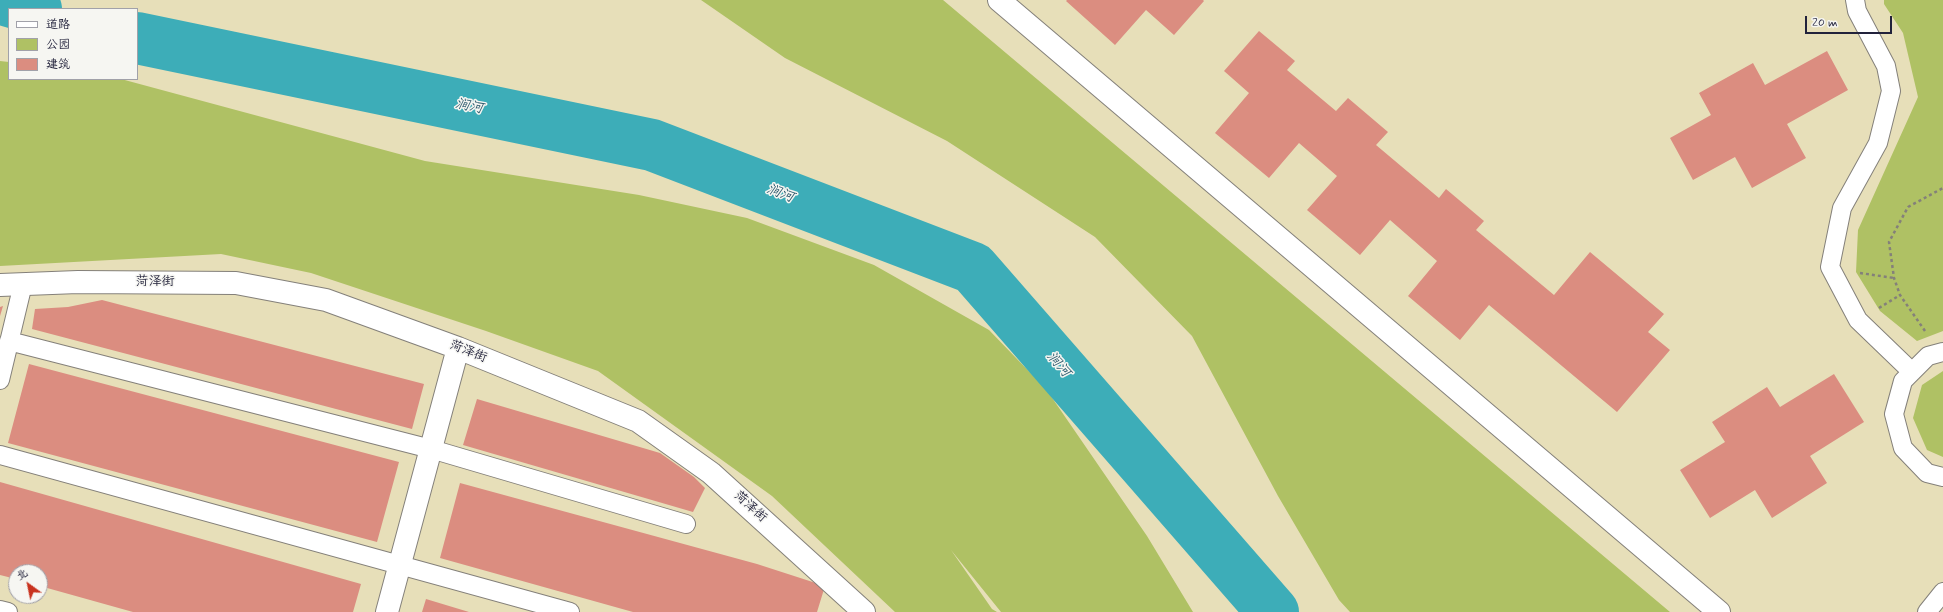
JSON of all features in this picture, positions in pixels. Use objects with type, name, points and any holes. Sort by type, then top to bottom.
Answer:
[{"type":"street","points":[[999,0],[1719,612]]},
{"type":"street","name":"菏泽街","points":[[0,285],[78,282],[236,283],[326,300],[458,348],[638,421],[712,473],[864,612]]},
{"type":"street","points":[[387,612],[458,348]]},
{"type":"lane","points":[[1855,0],[1857,11],[1886,66],[1891,91],[1878,143],[1842,208],[1830,268],[1858,320],[1912,372]]},
{"type":"lane","points":[[0,380],[23,284]]},
{"type":"lane","points":[[9,341],[431,449],[686,524]]},
{"type":"lane","points":[[1942,352],[1928,356],[1903,381],[1894,414],[1903,448],[1927,473],[1943,477]]},
{"type":"lane","points":[[0,455],[570,612]]},
{"type":"lane","points":[[1927,612],[1943,592]]},
{"type":"lane","points":[[0,610],[8,612]]},
{"type":"path","points":[[1942,352],[1900,295],[1894,278],[1889,242],[1908,207],[1943,188]]},
{"type":"green space","points":[[701,0],[943,0],[1670,612],[1350,612],[1339,600],[1278,496],[1192,336],[1095,237],[947,141],[785,58]]},
{"type":"green space","points":[[1884,0],[1943,0],[1943,331],[1917,341],[1880,311],[1856,272],[1858,230],[1918,97],[1903,33],[1884,4]]},
{"type":"green space","points":[[0,61],[8,62],[8,80],[125,80],[425,161],[639,195],[747,218],[874,265],[989,330],[1046,389],[1147,536],[1193,612],[1001,612],[951,550],[992,609],[997,612],[895,612],[772,496],[598,371],[486,331],[311,273],[221,254],[0,266]]},
{"type":"green space","points":[[1943,371],[1943,457],[1927,450],[1913,418],[1922,385]]},
{"type":"building","points":[[1066,1],[1204,1],[1174,35],[1146,10],[1115,45]]},
{"type":"building","points":[[1259,31],[1295,61],[1287,70],[1336,111],[1348,98],[1388,132],[1376,145],[1439,198],[1446,189],[1484,221],[1476,230],[1554,295],[1590,252],[1664,314],[1648,332],[1670,350],[1617,412],[1489,305],[1460,340],[1408,296],[1437,261],[1390,220],[1360,255],[1307,210],[1337,176],[1299,143],[1269,178],[1215,133],[1249,93],[1224,71]]},
{"type":"building","points":[[1827,51],[1848,90],[1787,124],[1806,158],[1752,188],[1735,157],[1693,180],[1670,138],[1711,115],[1699,93],[1753,63],[1765,85]]},
{"type":"building","points":[[102,300],[424,384],[412,429],[32,329],[35,309],[68,307]]},
{"type":"building","points":[[3,306],[0,316],[0,307]]},
{"type":"building","points":[[29,364],[399,462],[377,542],[8,443]]},
{"type":"building","points":[[1834,374],[1864,422],[1810,456],[1827,483],[1772,518],[1755,490],[1710,518],[1680,470],[1725,442],[1712,422],[1767,387],[1780,407]]},
{"type":"building","points":[[477,399],[660,453],[694,477],[705,488],[693,512],[463,445]]},
{"type":"building","points":[[0,482],[361,584],[353,612],[133,612],[48,588],[48,564],[8,564],[8,577],[0,575]]},
{"type":"building","points":[[460,483],[757,564],[825,586],[817,612],[633,612],[440,558]]},
{"type":"building","points":[[426,599],[469,612],[422,612]]},
{"type":"waterway","name":"涧河","points":[[5,0],[33,8]]},
{"type":"waterway","name":"涧河","points":[[138,38],[652,145],[973,268],[1273,612]]}]
